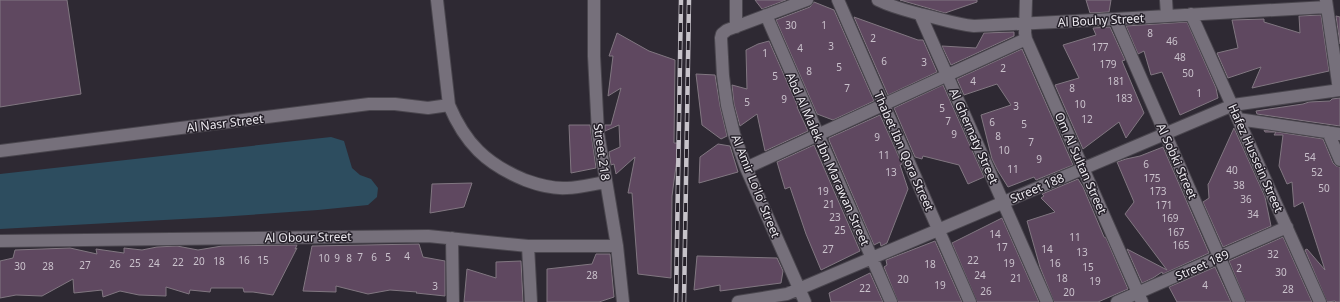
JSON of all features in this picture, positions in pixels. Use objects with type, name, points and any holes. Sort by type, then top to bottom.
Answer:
[{"type":"street","points":[[437,0],[449,105],[464,135],[474,148],[495,165],[514,175],[537,184],[557,188],[578,188],[606,182]]},
{"type":"street","name":"Street 218","points":[[594,0],[595,95],[598,133],[616,246],[623,302]]},
{"type":"street","points":[[736,0],[736,26],[807,0]]},
{"type":"street","name":"Thabet Ibn Qora Street","points":[[838,0],[970,302]]},
{"type":"street","name":"Al Bouhy Street","points":[[878,0],[896,8],[952,23],[974,26],[1167,16],[1254,5],[1327,3]]},
{"type":"street","name":"Om Al Sultan Street","points":[[1026,0],[1026,39],[1140,297]]},
{"type":"street","points":[[1166,0],[1167,16]]},
{"type":"street","points":[[1327,3],[1340,90]]},
{"type":"street","name":"Al Ghernaty Street","points":[[920,14],[1047,302]]},
{"type":"street","name":"Hafez Hussein Street","points":[[1191,14],[1320,302]]},
{"type":"street","name":"Abd Al Malek Ibn Marawan Street","points":[[766,16],[891,302]]},
{"type":"street","name":"Al Sobki Street","points":[[1115,19],[1239,302]]},
{"type":"street","name":"Al Amir Lo'lo' Street","points":[[736,26],[724,32],[721,38],[723,76],[727,105],[734,134],[746,168],[805,302]]},
{"type":"street","points":[[746,168],[1026,39]]},
{"type":"street","name":"Street 188","points":[[738,302],[787,294],[1232,105],[1340,90]]},
{"type":"street","name":"Al Nasr Street","points":[[0,152],[369,104],[395,104],[428,108],[449,105]]},
{"type":"street","points":[[1238,119],[1340,134]]},
{"type":"street","points":[[1328,132],[1340,160]]},
{"type":"street","name":"Street 189","points":[[1117,302],[1140,297],[1219,257],[1287,227]]},
{"type":"street","name":"Al Obour Street","points":[[0,241],[428,236],[528,246],[616,246]]},
{"type":"street","points":[[452,238],[453,302]]},
{"type":"street","points":[[528,246],[531,302]]},
{"type":"water","points":[[331,137],[344,141],[352,168],[360,175],[371,179],[378,188],[377,197],[368,205],[219,217],[0,229],[0,174]]},
{"type":"building","points":[[0,0],[67,0],[81,94],[0,107]]},
{"type":"building","points":[[755,0],[786,0],[762,9]]},
{"type":"building","points":[[900,0],[977,0],[977,2],[945,13]]},
{"type":"building","points":[[1086,0],[1111,0],[1109,12],[1090,13]]},
{"type":"building","points":[[814,2],[834,10],[874,101],[833,120],[817,114],[776,20],[810,7]]},
{"type":"building","points":[[1321,15],[1329,71],[1252,88],[1261,67],[1228,78],[1217,53],[1238,48],[1232,20],[1264,19],[1264,22],[1300,33],[1299,16]]},
{"type":"building","points":[[1336,16],[1340,17],[1340,44]]},
{"type":"building","points":[[854,17],[918,40],[923,40],[937,72],[888,95]]},
{"type":"building","points":[[1187,22],[1216,88],[1218,98],[1180,115],[1162,72],[1151,75],[1144,51],[1138,54],[1126,26]]},
{"type":"building","points":[[1110,27],[1125,60],[1122,61],[1144,113],[1126,138],[1119,122],[1083,149],[1055,85],[1079,78],[1063,45],[1096,35],[1093,28]]},
{"type":"building","points":[[1014,32],[1014,36],[951,65],[942,46],[976,48],[984,33]]},
{"type":"building","points":[[617,33],[649,51],[675,60],[674,143],[679,143],[672,196],[671,278],[638,274],[632,193],[628,193],[635,157],[616,174],[614,164],[611,165],[609,152],[620,147],[619,125],[605,131],[605,125],[611,125],[621,88],[608,96],[613,56],[609,56]]},
{"type":"building","points":[[769,41],[808,131],[765,151],[757,114],[740,126],[734,104],[732,85],[747,89],[746,50],[758,44]]},
{"type":"building","points":[[1022,49],[1073,165],[1036,180],[1034,177],[1008,187],[992,159],[981,115],[1011,105],[997,84],[964,95],[957,79]]},
{"type":"building","points":[[696,74],[715,75],[727,136],[721,139],[702,125]]},
{"type":"building","points":[[943,85],[984,177],[968,184],[959,165],[923,156],[922,159],[915,157],[894,108]]},
{"type":"building","points":[[1340,98],[1340,126],[1257,114],[1256,111],[1309,102],[1330,101],[1332,99]]},
{"type":"building","points":[[880,115],[902,164],[900,165],[908,189],[887,243],[881,246],[880,242],[874,245],[829,140],[829,138]]},
{"type":"building","points":[[569,125],[590,125],[596,168],[571,173]]},
{"type":"building","points":[[1234,128],[1265,197],[1271,226],[1223,247],[1203,202],[1209,198],[1208,184]]},
{"type":"building","points":[[1264,130],[1323,139],[1333,163],[1340,167],[1340,302],[1327,302],[1305,250],[1307,249],[1325,270],[1303,202],[1294,207],[1292,182],[1287,184],[1279,166],[1283,135],[1274,135],[1276,132],[1265,132]]},
{"type":"building","points":[[718,144],[730,146],[738,172],[699,183],[700,157]]},
{"type":"building","points":[[814,145],[860,251],[821,270],[806,234],[790,187],[785,189],[777,162]]},
{"type":"building","points":[[1163,147],[1209,253],[1163,274],[1162,272],[1142,283],[1127,249],[1167,270],[1125,214],[1134,202],[1117,162],[1140,156]]},
{"type":"building","points":[[1078,179],[1083,187],[1128,289],[1098,302],[1054,302],[1040,267],[1027,221],[1055,212],[1041,198],[1044,196],[1042,194]]},
{"type":"building","points":[[472,183],[464,207],[430,213],[432,184]]},
{"type":"building","points":[[1002,218],[1039,302],[977,302],[952,243]]},
{"type":"building","points":[[1283,237],[1312,302],[1246,302],[1229,261]]},
{"type":"building","points":[[935,241],[962,302],[898,302],[884,267],[887,265],[886,260]]},
{"type":"building","points":[[419,244],[423,257],[445,261],[445,296],[390,290],[368,294],[336,286],[336,292],[303,291],[312,246]]},
{"type":"building","points":[[297,245],[295,249],[297,248],[273,295],[244,292],[243,288],[211,288],[210,292],[190,290],[189,294],[166,287],[166,296],[139,295],[120,291],[103,297],[102,290],[74,293],[73,279],[42,296],[16,295],[0,298],[0,261],[13,258],[15,250],[70,248],[97,254],[96,249],[124,253],[124,248],[142,250],[157,247],[177,246],[198,250],[222,246]]},
{"type":"building","points":[[596,254],[610,254],[614,297],[599,302],[547,302],[547,269],[592,264]]},
{"type":"building","points":[[697,256],[777,258],[783,271],[781,283],[720,291],[720,285],[694,290]]},
{"type":"building","points":[[521,261],[523,302],[464,302],[467,269],[496,278],[496,262]]},
{"type":"building","points":[[1215,267],[1231,302],[1177,302],[1169,287]]},
{"type":"building","points":[[870,273],[883,302],[831,302],[829,293]]},
{"type":"railway","points":[[676,302],[681,0]]},
{"type":"railway","points":[[684,302],[689,0]]}]
